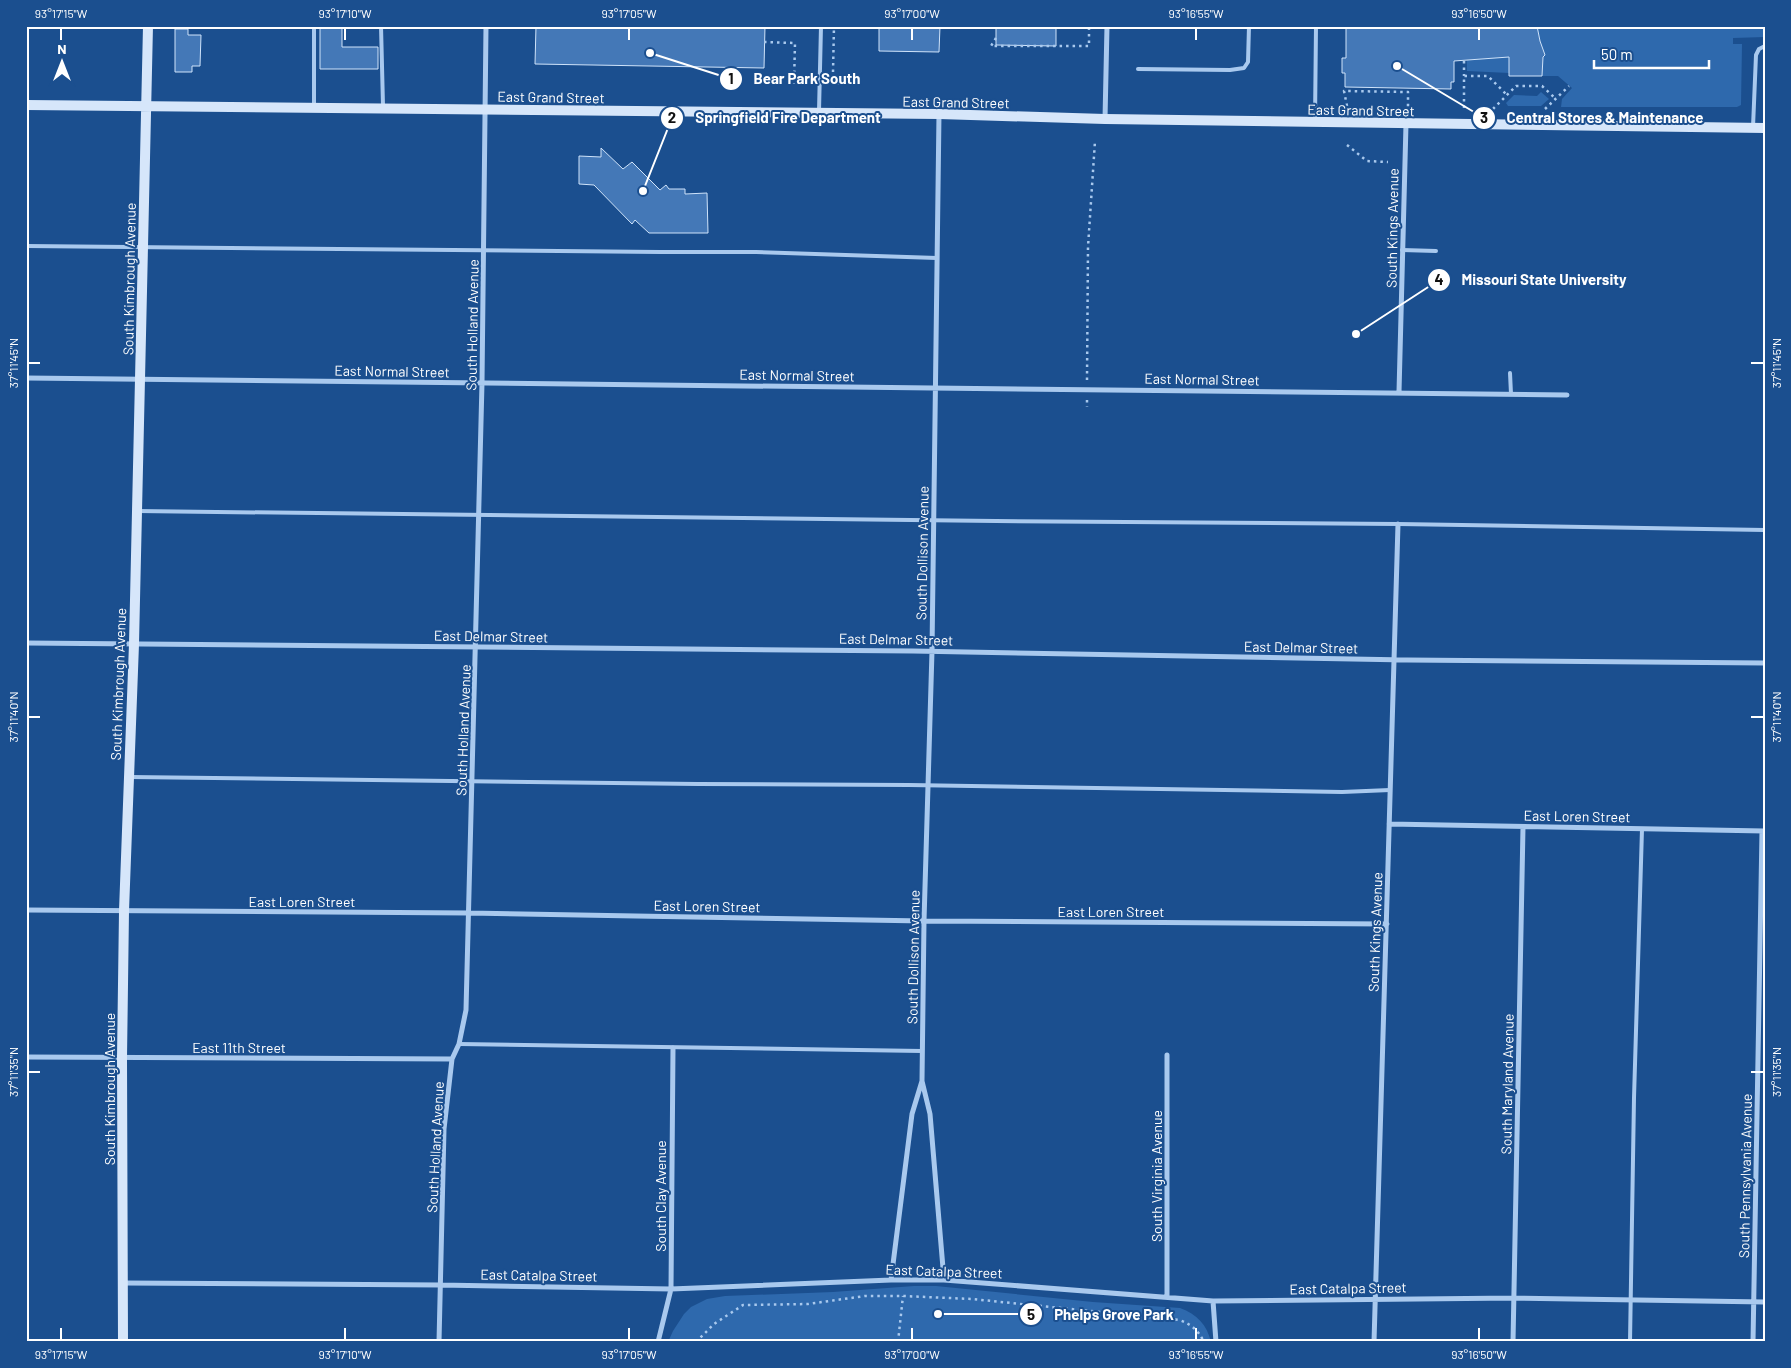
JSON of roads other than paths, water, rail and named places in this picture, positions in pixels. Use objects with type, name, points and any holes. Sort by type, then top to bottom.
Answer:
[{"type":"main road","name":"South Kimbrough Avenue","points":[[123,1342],[122,1058],[124,911],[134,644],[148,26]]},
{"type":"main road","name":"East Grand Street","points":[[26,105],[939,114],[1315,123],[1765,128]]},
{"type":"street","name":"South Holland Avenue","points":[[439,1342],[444,1129],[452,1059],[459,1044],[466,1010],[482,383],[486,26]]},
{"type":"street","points":[[1105,119],[1107,26]]},
{"type":"street","name":"South Dollison Avenue","points":[[939,114],[932,651],[924,921],[922,1081],[930,1114],[944,1280]]},
{"type":"street","name":"South Kings Avenue","points":[[1399,392],[1406,124]]},
{"type":"street","name":"East Normal Street","points":[[26,378],[1567,395]]},
{"type":"street","name":"South Kings Avenue","points":[[1374,1342],[1398,524]]},
{"type":"street","name":"East Delmar Street","points":[[26,643],[932,651],[1394,660],[1765,663]]},
{"type":"street","name":"East Loren Street","points":[[1389,824],[1763,830]]},
{"type":"street","name":"South Maryland Avenue","points":[[1513,1342],[1523,827]]},
{"type":"street","name":"South Pennsylvania Avenue","points":[[1754,1342],[1763,830]]},
{"type":"street","name":"East Loren Street","points":[[26,910],[469,913],[924,921],[1386,924]]},
{"type":"street","name":"South Clay Avenue","points":[[658,1342],[671,1289],[673,1048]]},
{"type":"street","name":"South Virginia Avenue","points":[[1167,1055],[1167,1296]]},
{"type":"street","name":"East 11th Street","points":[[26,1057],[452,1059]]},
{"type":"street","name":"South Dollison Avenue","points":[[891,1280],[912,1114],[922,1081]]},
{"type":"street","name":"East Catalpa Street","points":[[122,1283],[671,1289],[891,1280],[944,1280],[1213,1301],[1515,1298],[1765,1302]]},
{"type":"street","points":[[1213,1301],[1216,1342]]},
{"type":"lane","points":[[314,26],[314,108]]},
{"type":"lane","points":[[381,26],[383,110]]},
{"type":"lane","points":[[819,113],[821,26]]},
{"type":"lane","points":[[1138,69],[1230,70],[1244,68],[1248,62],[1248,26]]},
{"type":"lane","points":[[1315,123],[1316,26]]},
{"type":"lane","points":[[1753,128],[1756,56],[1759,49],[1765,46]]},
{"type":"lane","points":[[26,246],[756,252],[937,258]]},
{"type":"lane","points":[[1402,250],[1436,251]]},
{"type":"lane","points":[[1510,374],[1511,394]]},
{"type":"lane","points":[[137,510],[479,514],[560,517],[1398,524],[1765,530]]},
{"type":"lane","points":[[129,777],[928,785],[1342,792],[1390,790]]},
{"type":"lane","points":[[1630,1342],[1634,1098],[1642,828]]},
{"type":"lane","points":[[459,1044],[922,1050]]},
{"type":"place","name":"Bear Park South","points":[[650,53]]},
{"type":"place","name":"Central Stores & Maintenance","points":[[1397,66]]},
{"type":"place","name":"Springfield Fire Department","points":[[643,191]]},
{"type":"place","name":"Missouri State University","points":[[1356,334]]},
{"type":"place","name":"Phelps Grove Park","points":[[938,1314]]}]
